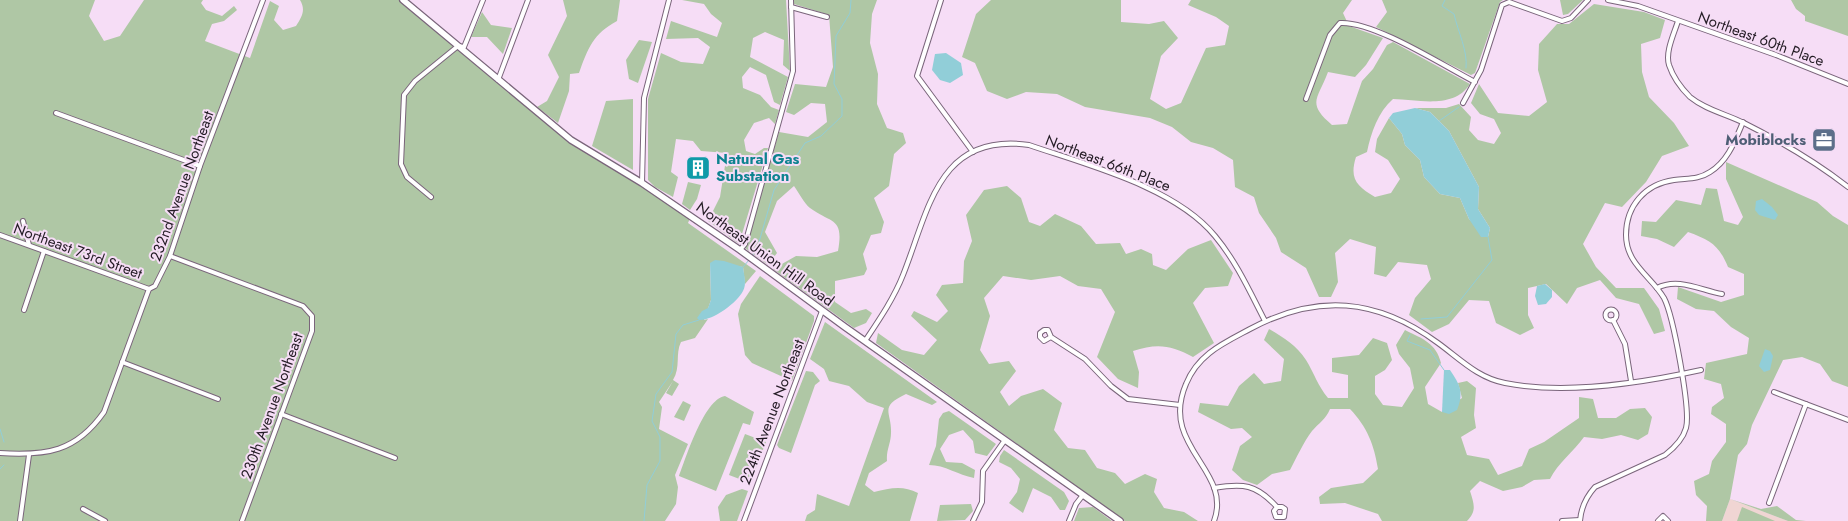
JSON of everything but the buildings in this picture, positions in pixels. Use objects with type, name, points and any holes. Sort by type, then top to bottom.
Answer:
[{"type":"street","name":"232nd Avenue Northeast","points":[[0,453],[29,455],[57,450],[73,443],[91,428],[108,404],[149,289],[155,286],[170,256],[200,166],[263,0]]},
{"type":"street","name":"Northeast Union Hill Road","points":[[403,0],[571,140],[642,183],[740,250],[822,311],[1120,521]]},
{"type":"street","points":[[431,197],[408,177],[401,164],[404,95],[415,80],[458,46],[464,47],[483,0]]},
{"type":"street","points":[[498,80],[528,0]]},
{"type":"street","points":[[642,183],[644,98],[669,0]]},
{"type":"street","points":[[740,250],[745,244],[793,71],[791,0]]},
{"type":"street","points":[[941,0],[918,71],[920,81],[973,152]]},
{"type":"street","points":[[1463,103],[1481,70],[1502,5],[1506,2],[1557,19],[1568,20],[1588,0]]},
{"type":"street","name":"Northeast 60th Place","points":[[1608,0],[1638,6],[1776,55],[1848,84]]},
{"type":"street","points":[[1638,6],[1640,0]]},
{"type":"street","points":[[791,7],[827,17]]},
{"type":"street","points":[[1678,21],[1668,59],[1671,70],[1681,88],[1700,104],[1743,122],[1796,152],[1846,186],[1848,180]]},
{"type":"street","points":[[1306,99],[1330,35],[1340,23],[1349,22],[1392,38],[1475,82]]},
{"type":"street","points":[[56,113],[200,166]]},
{"type":"street","points":[[1562,521],[1580,520],[1582,507],[1588,494],[1595,487],[1665,455],[1674,448],[1684,433],[1688,420],[1669,312],[1657,288],[1636,266],[1627,247],[1627,223],[1631,210],[1638,199],[1657,184],[1674,180],[1700,178],[1711,172],[1727,156],[1743,122]]},
{"type":"street","name":"Northeast 66th Place","points":[[865,341],[892,298],[903,276],[938,183],[954,165],[973,152],[1000,144],[1029,145],[1155,191],[1174,200],[1188,210],[1215,236],[1232,260],[1265,321]]},
{"type":"street","points":[[23,221],[29,245]]},
{"type":"street","name":"Northeast 73rd Street","points":[[0,235],[149,289]]},
{"type":"street","points":[[24,310],[44,251]]},
{"type":"street","name":"230th Avenue Northeast","points":[[170,256],[299,304],[308,310],[313,324],[242,521]]},
{"type":"street","points":[[1657,288],[1666,283],[1682,283],[1722,294]]},
{"type":"street","points":[[1214,521],[1216,515],[1214,488],[1203,466],[1185,439],[1180,405],[1186,382],[1195,366],[1204,356],[1265,321],[1289,310],[1311,305],[1349,305],[1387,315],[1429,336],[1470,368],[1490,380],[1507,384],[1567,388],[1631,381],[1701,370]]},
{"type":"street","name":"224th Avenue Northeast","points":[[744,521],[822,311]]},
{"type":"street","points":[[1613,320],[1625,344],[1631,381]]},
{"type":"street","points":[[1051,338],[1085,359],[1111,386],[1128,399],[1180,405]]},
{"type":"street","points":[[122,362],[218,399]]},
{"type":"street","points":[[1774,392],[1848,420]]},
{"type":"street","points":[[1769,503],[1806,404]]},
{"type":"street","points":[[281,414],[395,458]]},
{"type":"street","points":[[973,521],[982,502],[983,472],[1005,440]]},
{"type":"street","points":[[20,521],[29,455]]},
{"type":"street","points":[[1214,488],[1236,484],[1254,488],[1262,492],[1276,508]]},
{"type":"street","points":[[1069,521],[1076,504],[1083,495]]},
{"type":"street","points":[[83,509],[105,521]]},
{"type":"street","points":[[1658,521],[1663,516],[1668,521]]},
{"type":"shaded area","points":[[0,0],[95,0],[89,16],[104,41],[120,36],[144,0],[203,0],[201,3],[206,10],[222,16],[234,6],[237,10],[224,21],[212,24],[205,41],[250,58],[270,1],[279,6],[274,20],[283,30],[296,26],[300,20],[303,10],[300,0],[403,0],[544,119],[691,216],[688,223],[756,271],[745,284],[743,267],[710,263],[711,300],[704,320],[708,319],[695,338],[681,342],[679,347],[677,370],[673,380],[679,384],[672,396],[666,393],[673,381],[659,402],[662,407],[659,429],[688,444],[675,475],[678,487],[676,504],[665,521],[0,521]]},
{"type":"shaded area","points":[[563,0],[620,0],[617,21],[602,31],[592,42],[579,73],[570,74],[569,91],[558,123],[537,107],[547,101],[559,77],[548,55],[567,16]]},
{"type":"shaded area","points":[[682,0],[786,0],[790,71],[783,65],[784,40],[765,32],[753,38],[750,57],[788,77],[780,105],[774,102],[766,75],[750,67],[742,77],[743,88],[760,95],[771,107],[779,110],[775,124],[769,118],[754,123],[744,140],[746,151],[755,154],[764,148],[768,148],[739,244],[708,221],[720,197],[727,153],[701,151],[693,141],[676,139],[671,172],[678,177],[673,197],[655,187],[648,180],[648,99],[661,53],[681,62],[703,64],[710,47],[698,38],[666,39],[671,21],[717,37],[722,23],[711,14],[704,4]]},
{"type":"shaded area","points":[[794,0],[877,0],[872,14],[870,43],[878,74],[877,104],[887,128],[903,133],[906,143],[894,154],[889,186],[874,198],[884,222],[881,233],[871,235],[863,254],[867,269],[864,275],[835,281],[835,302],[851,313],[866,309],[872,313],[866,323],[854,328],[773,269],[796,256],[817,257],[838,251],[838,227],[810,208],[794,186],[777,201],[765,232],[777,253],[768,265],[745,248],[779,132],[808,137],[827,122],[825,104],[811,103],[794,115],[786,112],[795,84],[826,87],[833,67],[829,15],[794,4]]},
{"type":"shaded area","points":[[991,0],[1121,0],[1121,22],[1149,24],[1164,21],[1178,38],[1161,56],[1150,99],[1166,109],[1181,103],[1206,48],[1225,45],[1229,26],[1216,17],[1188,5],[1191,0],[1352,0],[1343,13],[1349,26],[1383,38],[1366,65],[1355,77],[1328,72],[1316,100],[1319,111],[1332,125],[1347,124],[1362,81],[1373,69],[1387,45],[1393,42],[1470,84],[1463,92],[1446,100],[1393,99],[1383,110],[1376,123],[1367,152],[1356,157],[1353,171],[1356,181],[1363,189],[1375,197],[1391,193],[1400,179],[1388,160],[1375,152],[1377,139],[1389,118],[1402,134],[1405,145],[1420,160],[1424,177],[1440,194],[1460,198],[1469,219],[1488,237],[1490,228],[1478,209],[1479,187],[1449,131],[1430,112],[1415,108],[1446,108],[1459,104],[1471,117],[1469,130],[1478,140],[1494,144],[1501,133],[1494,119],[1480,114],[1471,103],[1479,84],[1498,113],[1529,116],[1547,102],[1538,70],[1539,44],[1557,24],[1569,24],[1594,4],[1644,12],[1665,20],[1660,38],[1641,44],[1642,72],[1649,97],[1674,123],[1689,146],[1662,156],[1646,182],[1622,207],[1605,203],[1583,244],[1596,267],[1616,288],[1644,288],[1659,309],[1665,331],[1654,334],[1639,304],[1616,298],[1600,280],[1577,288],[1567,304],[1546,284],[1528,288],[1528,315],[1534,328],[1520,335],[1496,323],[1489,301],[1469,300],[1449,324],[1432,332],[1409,315],[1415,298],[1431,279],[1427,265],[1398,262],[1386,277],[1374,274],[1376,247],[1350,239],[1335,253],[1338,282],[1331,297],[1319,297],[1306,268],[1281,252],[1276,238],[1259,213],[1254,197],[1235,187],[1233,160],[1213,148],[1191,142],[1172,127],[1150,118],[1085,107],[1057,94],[1026,92],[1007,99],[987,91],[975,63],[962,57],[976,14]]},
{"type":"shaded area","points":[[1382,0],[1503,0],[1500,2],[1475,73],[1471,75],[1376,27],[1387,12]]},
{"type":"shaded area","points":[[1560,0],[1583,0],[1568,14],[1563,15]]},
{"type":"shaded area","points":[[1791,0],[1848,0],[1848,36],[1805,21],[1805,16],[1796,9]]},
{"type":"shaded area","points":[[482,12],[491,25],[512,28],[503,54],[487,37],[471,37]]},
{"type":"shaded area","points":[[639,40],[652,42],[638,83],[629,79],[626,60]]},
{"type":"shaded area","points":[[946,53],[961,63],[963,75],[950,83],[940,80],[932,70],[935,54]]},
{"type":"shaded area","points":[[633,99],[633,170],[592,146],[606,101]]},
{"type":"shaded area","points":[[1415,108],[1430,112],[1449,131],[1479,187],[1478,209],[1490,228],[1488,237],[1481,237],[1469,219],[1460,198],[1440,194],[1424,177],[1420,160],[1405,145],[1402,134],[1389,118],[1393,113]]},
{"type":"shaded area","points":[[1726,162],[1817,202],[1833,216],[1848,225],[1848,387],[1832,381],[1820,364],[1802,357],[1783,360],[1752,425],[1747,444],[1738,455],[1730,499],[1722,521],[1706,521],[1707,506],[1696,495],[1694,481],[1709,474],[1712,461],[1726,442],[1726,424],[1711,414],[1712,407],[1724,398],[1721,384],[1704,379],[1706,363],[1747,354],[1749,338],[1731,327],[1714,311],[1696,309],[1677,299],[1678,287],[1721,302],[1744,295],[1744,274],[1728,267],[1721,253],[1713,244],[1688,232],[1674,247],[1657,239],[1641,236],[1642,221],[1656,222],[1676,200],[1701,205],[1706,188],[1717,189],[1724,221],[1738,225],[1743,217],[1726,179]]},
{"type":"shaded area","points":[[688,182],[701,185],[697,199],[690,210],[682,204]]},
{"type":"shaded area","points":[[1007,186],[1021,198],[1029,222],[1040,226],[1055,214],[1081,226],[1096,244],[1120,243],[1126,254],[1141,249],[1152,254],[1153,265],[1166,270],[1188,249],[1211,240],[1233,273],[1228,286],[1205,288],[1193,303],[1214,343],[1193,357],[1164,346],[1133,351],[1139,372],[1138,388],[1118,379],[1097,357],[1115,312],[1101,289],[1078,286],[1060,276],[1031,280],[1003,276],[984,298],[990,316],[980,350],[989,364],[1009,361],[1016,371],[1000,392],[1009,406],[1021,396],[1043,389],[1062,403],[1054,430],[1068,448],[1085,450],[1097,468],[1115,473],[1125,484],[1145,474],[1157,479],[1154,492],[1164,508],[1184,512],[1198,521],[1125,521],[876,343],[878,333],[902,350],[924,355],[937,340],[911,316],[914,311],[937,322],[948,311],[936,295],[942,285],[963,283],[964,261],[972,241],[966,215],[984,190]]},
{"type":"shaded area","points":[[1762,199],[1778,215],[1775,220],[1759,215],[1755,210],[1756,201]]},
{"type":"shaded area","points":[[715,260],[743,267],[745,285],[740,296],[724,310],[711,318],[699,320],[697,318],[702,311],[708,308],[711,300],[710,263]]},
{"type":"shaded area","points":[[760,276],[814,316],[814,321],[792,381],[752,363],[745,355],[738,314],[741,304]]},
{"type":"shaded area","points":[[1545,284],[1552,290],[1552,297],[1546,304],[1538,305],[1535,296],[1537,286]]},
{"type":"shaded area","points":[[825,322],[937,402],[932,405],[906,394],[892,403],[888,411],[891,433],[887,461],[869,473],[865,485],[874,492],[891,488],[902,488],[918,493],[910,521],[805,521],[807,515],[815,510],[817,494],[849,506],[884,408],[867,402],[849,386],[829,381],[824,369],[810,359]]},
{"type":"shaded area","points":[[1269,329],[1298,350],[1328,398],[1348,398],[1348,375],[1332,372],[1332,358],[1359,355],[1373,338],[1387,343],[1392,360],[1385,370],[1375,376],[1375,394],[1383,405],[1402,407],[1414,388],[1410,368],[1399,354],[1396,345],[1405,330],[1428,342],[1436,351],[1441,363],[1425,387],[1428,404],[1442,412],[1462,398],[1458,383],[1467,381],[1476,388],[1474,415],[1476,428],[1461,437],[1467,455],[1489,459],[1498,475],[1522,466],[1529,449],[1544,442],[1579,418],[1579,397],[1593,399],[1598,418],[1616,418],[1630,409],[1645,408],[1652,417],[1648,434],[1638,440],[1621,435],[1602,439],[1584,437],[1550,479],[1534,480],[1522,487],[1503,491],[1480,481],[1470,491],[1474,507],[1467,521],[1382,521],[1378,514],[1345,503],[1320,504],[1319,497],[1331,488],[1363,483],[1378,469],[1369,436],[1361,422],[1350,409],[1330,409],[1312,431],[1290,470],[1272,474],[1257,485],[1243,480],[1232,470],[1240,446],[1252,437],[1242,428],[1231,429],[1198,412],[1200,403],[1228,406],[1239,386],[1254,373],[1264,384],[1281,381],[1284,359],[1264,340]]},
{"type":"shaded area","points":[[1765,349],[1770,351],[1773,356],[1770,370],[1764,372],[1759,366]]},
{"type":"shaded area","points":[[1444,370],[1450,370],[1460,389],[1457,410],[1449,414],[1442,412]]},
{"type":"shaded area","points":[[806,371],[813,372],[820,381],[815,385],[791,453],[779,448],[777,445]]},
{"type":"shaded area","points":[[725,396],[754,412],[750,425],[743,423],[716,491],[679,476],[703,418],[717,400]]},
{"type":"shaded area","points":[[683,401],[691,405],[684,421],[674,417]]},
{"type":"shaded area","points":[[949,411],[996,444],[987,456],[975,453],[973,441],[963,430],[949,435],[940,449],[946,462],[962,463],[975,470],[974,478],[935,465],[929,465],[936,446],[939,419],[943,413]]},
{"type":"shaded area","points":[[745,434],[766,442],[750,483],[729,475]]},
{"type":"shaded area","points":[[1004,450],[1064,492],[1069,501],[1065,510],[1060,510],[1051,497],[1033,488],[1023,513],[1009,503],[1017,492],[1020,479],[1011,468],[999,462]]},
{"type":"shaded area","points":[[742,489],[748,491],[737,521],[720,521],[718,507],[726,495]]},
{"type":"shaded area","points":[[1730,499],[1788,521],[1722,521]]},
{"type":"shaded area","points":[[1730,499],[1761,509],[1777,506],[1796,520],[1806,521],[1788,521]]},
{"type":"shaded area","points":[[971,504],[973,511],[965,520],[937,521],[940,505]]},
{"type":"shaded area","points":[[1093,507],[1112,521],[1074,521],[1079,508]]},
{"type":"shaded area","points":[[1742,507],[1775,521],[1737,521]]},
{"type":"waterway","points":[[751,257],[757,249],[774,190],[805,143],[821,136],[842,116],[842,99],[834,84],[836,36],[850,13],[851,0]]},
{"type":"waterway","points":[[1445,0],[1442,6],[1454,14],[1464,48],[1466,68]]},
{"type":"waterway","points":[[1439,121],[1459,107]]},
{"type":"waterway","points":[[1421,319],[1447,317],[1492,260],[1488,237]]},
{"type":"waterway","points":[[743,267],[749,260]]},
{"type":"waterway","points":[[644,521],[647,485],[660,461],[660,437],[652,421],[656,394],[672,372],[676,334],[683,325],[699,320]]},
{"type":"waterway","points":[[1410,335],[1407,341],[1430,350],[1444,370]]},
{"type":"waterway","points":[[0,429],[4,442]]},
{"type":"waterway","points":[[0,469],[4,465]]},
{"type":"place","name":"Mobiblocks","points":[[1824,140]]},
{"type":"place","name":"Natural Gas Substation","points":[[698,168]]}]
